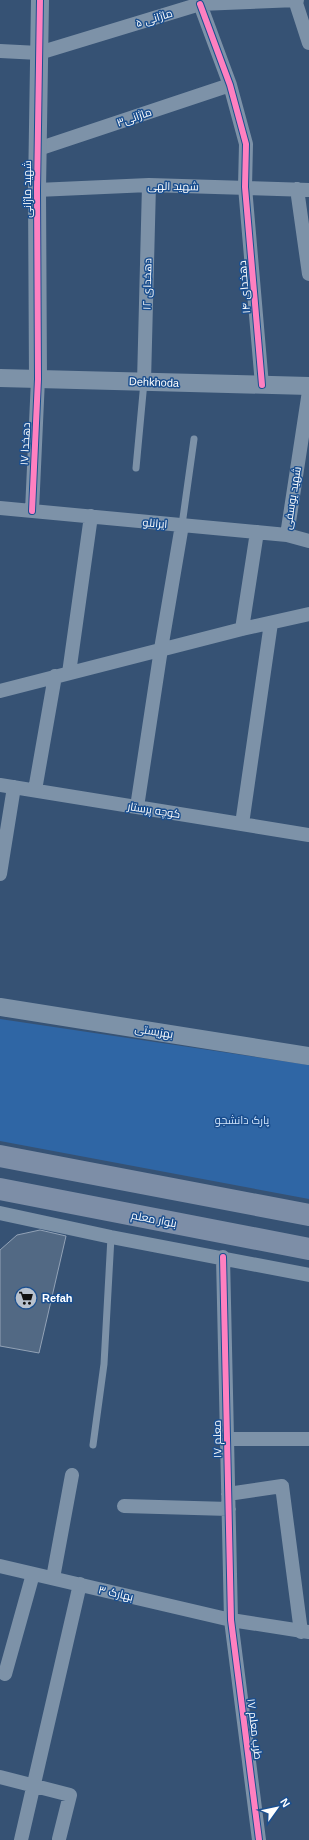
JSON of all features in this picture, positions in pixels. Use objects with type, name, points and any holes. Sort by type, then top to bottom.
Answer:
[{"type":"main road","points":[[0,1156],[309,1215]]},
{"type":"main road","name":"بلوار معلم","points":[[0,1189],[309,1249]]},
{"type":"street","name":"شهید ماژانی","points":[[38,379],[37,190],[40,0]]},
{"type":"street","name":"۵ ماژانی","points":[[0,51],[39,53],[200,4],[296,0]]},
{"type":"street","points":[[296,0],[309,43]]},
{"type":"street","name":"دهخدای ۱۴","points":[[200,4],[230,85],[246,144],[245,187],[262,385]]},
{"type":"street","name":"ماژانی۳","points":[[38,149],[230,85]]},
{"type":"street","name":"شهید الهی","points":[[37,190],[150,186],[245,187],[303,190]]},
{"type":"street","name":"دهخدای ۱۲","points":[[144,382],[150,186]]},
{"type":"street","points":[[303,190],[309,274]]},
{"type":"street","name":"Dehkhoda","points":[[0,378],[309,386]]},
{"type":"street","name":"دهخدا ۱۷","points":[[32,511],[38,379]]},
{"type":"street","name":"شهید یوسفی","points":[[287,535],[309,391]]},
{"type":"street","name":"ایرانلو","points":[[0,508],[287,535],[309,541]]},
{"type":"street","points":[[69,673],[91,516]]},
{"type":"street","points":[[137,807],[182,525]]},
{"type":"street","points":[[242,629],[257,532]]},
{"type":"street","points":[[0,691],[161,649],[309,614]]},
{"type":"street","points":[[242,824],[272,623]]},
{"type":"street","points":[[35,790],[55,676]]},
{"type":"street","points":[[0,874],[7,786]]},
{"type":"street","name":"کوچه پرستار","points":[[7,786],[309,835]]},
{"type":"street","name":"بهزیستی","points":[[0,1007],[309,1056]]},
{"type":"street","points":[[0,1214],[309,1275]]},
{"type":"street","name":"معلم ۱۷","points":[[223,1258],[231,1620]]},
{"type":"street","points":[[227,1439],[309,1439]]},
{"type":"street","points":[[53,1578],[72,1475]]},
{"type":"street","points":[[228,1494],[282,1486],[305,1632]]},
{"type":"street","points":[[124,1506],[229,1509]]},
{"type":"street","name":"بهارک ۳","points":[[0,1566],[231,1620],[305,1632]]},
{"type":"street","points":[[5,1674],[33,1574]]},
{"type":"street","points":[[21,1840],[35,1785],[80,1584]]},
{"type":"street","name":"طرب معلم ۱۷","points":[[231,1620],[259,1840]]},
{"type":"street","points":[[0,1777],[70,1795],[60,1839]]},
{"type":"lane","points":[[136,468],[144,382]]},
{"type":"lane","points":[[182,525],[194,439]]},
{"type":"lane","points":[[93,1445],[104,1364],[111,1237]]},
{"type":"green space","name":"پارک دانشجو","points":[[0,1019],[309,1065],[309,1199],[0,1141]]},
{"type":"building","name":"Refah","points":[[40,1230],[66,1236],[39,1353],[0,1346],[0,1250],[17,1235]]},
{"type":"cycle path","points":[[32,511],[38,379],[37,190],[40,0]]},
{"type":"cycle path","points":[[200,4],[230,85],[246,144],[245,187],[262,385]]},
{"type":"cycle path","points":[[223,1257],[231,1620],[259,1840]]},
{"type":"place","name":"Refah","points":[[26,1298]]}]
